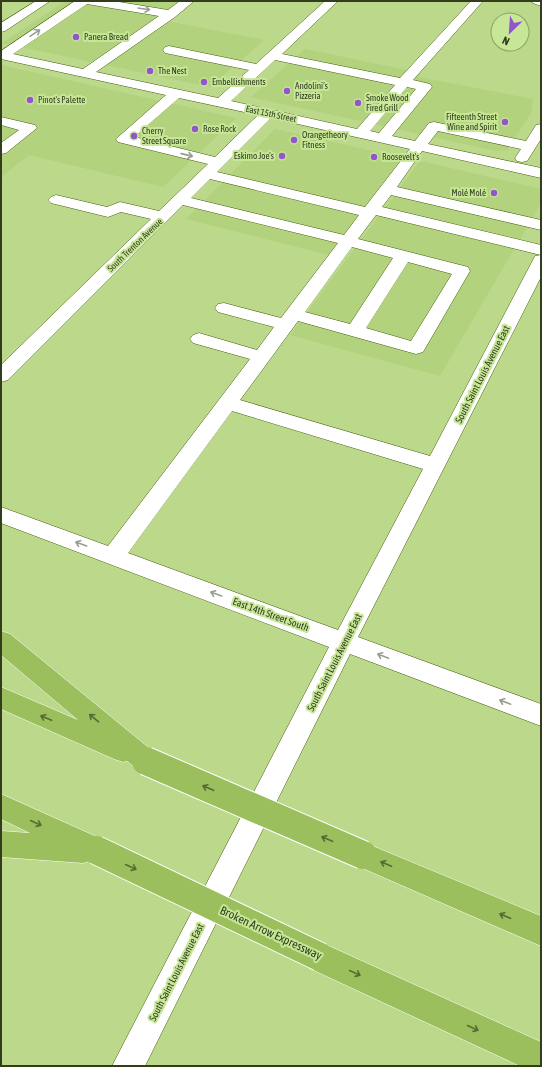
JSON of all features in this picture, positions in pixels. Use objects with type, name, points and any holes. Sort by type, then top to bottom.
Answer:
[{"type":"highway","points":[[1,641],[146,761]]},
{"type":"highway","points":[[1,698],[541,931]]},
{"type":"highway","name":"Broken Arrow Expressway","points":[[1,806],[320,957],[541,1059]]},
{"type":"highway","points":[[1,844],[96,850]]},
{"type":"street","points":[[1,28],[44,1]]},
{"type":"street","points":[[2,55],[83,1]]},
{"type":"street","points":[[91,1],[171,14]]},
{"type":"street","points":[[86,73],[171,14],[185,1]]},
{"type":"street","points":[[221,103],[332,1]]},
{"type":"street","points":[[361,134],[404,82],[477,1]]},
{"type":"street","points":[[537,1],[541,2]]},
{"type":"street","points":[[169,50],[259,68]]},
{"type":"street","name":"East 15th Street","points":[[2,55],[541,173]]},
{"type":"street","points":[[272,56],[425,87],[383,138]]},
{"type":"street","points":[[176,93],[123,139],[219,162]]},
{"type":"street","name":"South Trenton Avenue","points":[[1,376],[268,113]]},
{"type":"street","points":[[1,121],[30,128],[1,150]]},
{"type":"street","points":[[113,556],[434,126],[529,146]]},
{"type":"street","points":[[517,167],[541,128]]},
{"type":"street","points":[[207,174],[541,250]]},
{"type":"street","points":[[387,189],[541,225]]},
{"type":"street","points":[[56,200],[108,212],[120,206],[163,217]]},
{"type":"street","points":[[180,200],[462,271],[416,348],[355,331],[224,308]]},
{"type":"street","points":[[355,331],[403,256]]},
{"type":"street","name":"South Saint Louis Avenue East","points":[[128,1066],[344,641],[539,270]]},
{"type":"street","points":[[199,339],[262,356]]},
{"type":"street","points":[[228,403],[436,465]]},
{"type":"street","name":"East 14th Street South","points":[[1,515],[541,715]]},
{"type":"shaded area","points":[[66,1],[194,1],[167,21],[264,40],[210,87],[2,43]]},
{"type":"shaded area","points":[[305,49],[421,73],[418,77],[533,99],[531,113],[507,150],[496,151],[251,97]]},
{"type":"shaded area","name":"Cherry Street Square","points":[[1,65],[236,118],[163,187],[29,155],[1,177]]},
{"type":"shaded area","points":[[275,129],[403,158],[329,255],[186,219]]},
{"type":"shaded area","points":[[420,161],[541,189],[541,203],[440,376],[290,335]]},
{"type":"place","name":"Panera Bread","points":[[76,37]]},
{"type":"place","name":"The Nest","points":[[150,71]]},
{"type":"place","name":"Embellishments","points":[[204,82]]},
{"type":"place","name":"Andolini's Pizzeria","points":[[287,91]]},
{"type":"place","name":"Pinot's Palette","points":[[30,100]]},
{"type":"place","name":"Smoke Wood Fired Grill","points":[[358,103]]},
{"type":"place","name":"Fifteenth Street Wine and Spirit","points":[[505,122]]},
{"type":"place","name":"Rose Rock","points":[[195,129]]},
{"type":"place","name":"Cherry Street Square","points":[[134,136]]},
{"type":"place","name":"Orangetheory Fitness","points":[[294,140]]},
{"type":"place","name":"Eskimo Joe's","points":[[282,156]]},
{"type":"place","name":"Roosevelt's","points":[[374,157]]},
{"type":"place","name":"Molé Molé","points":[[494,193]]}]
